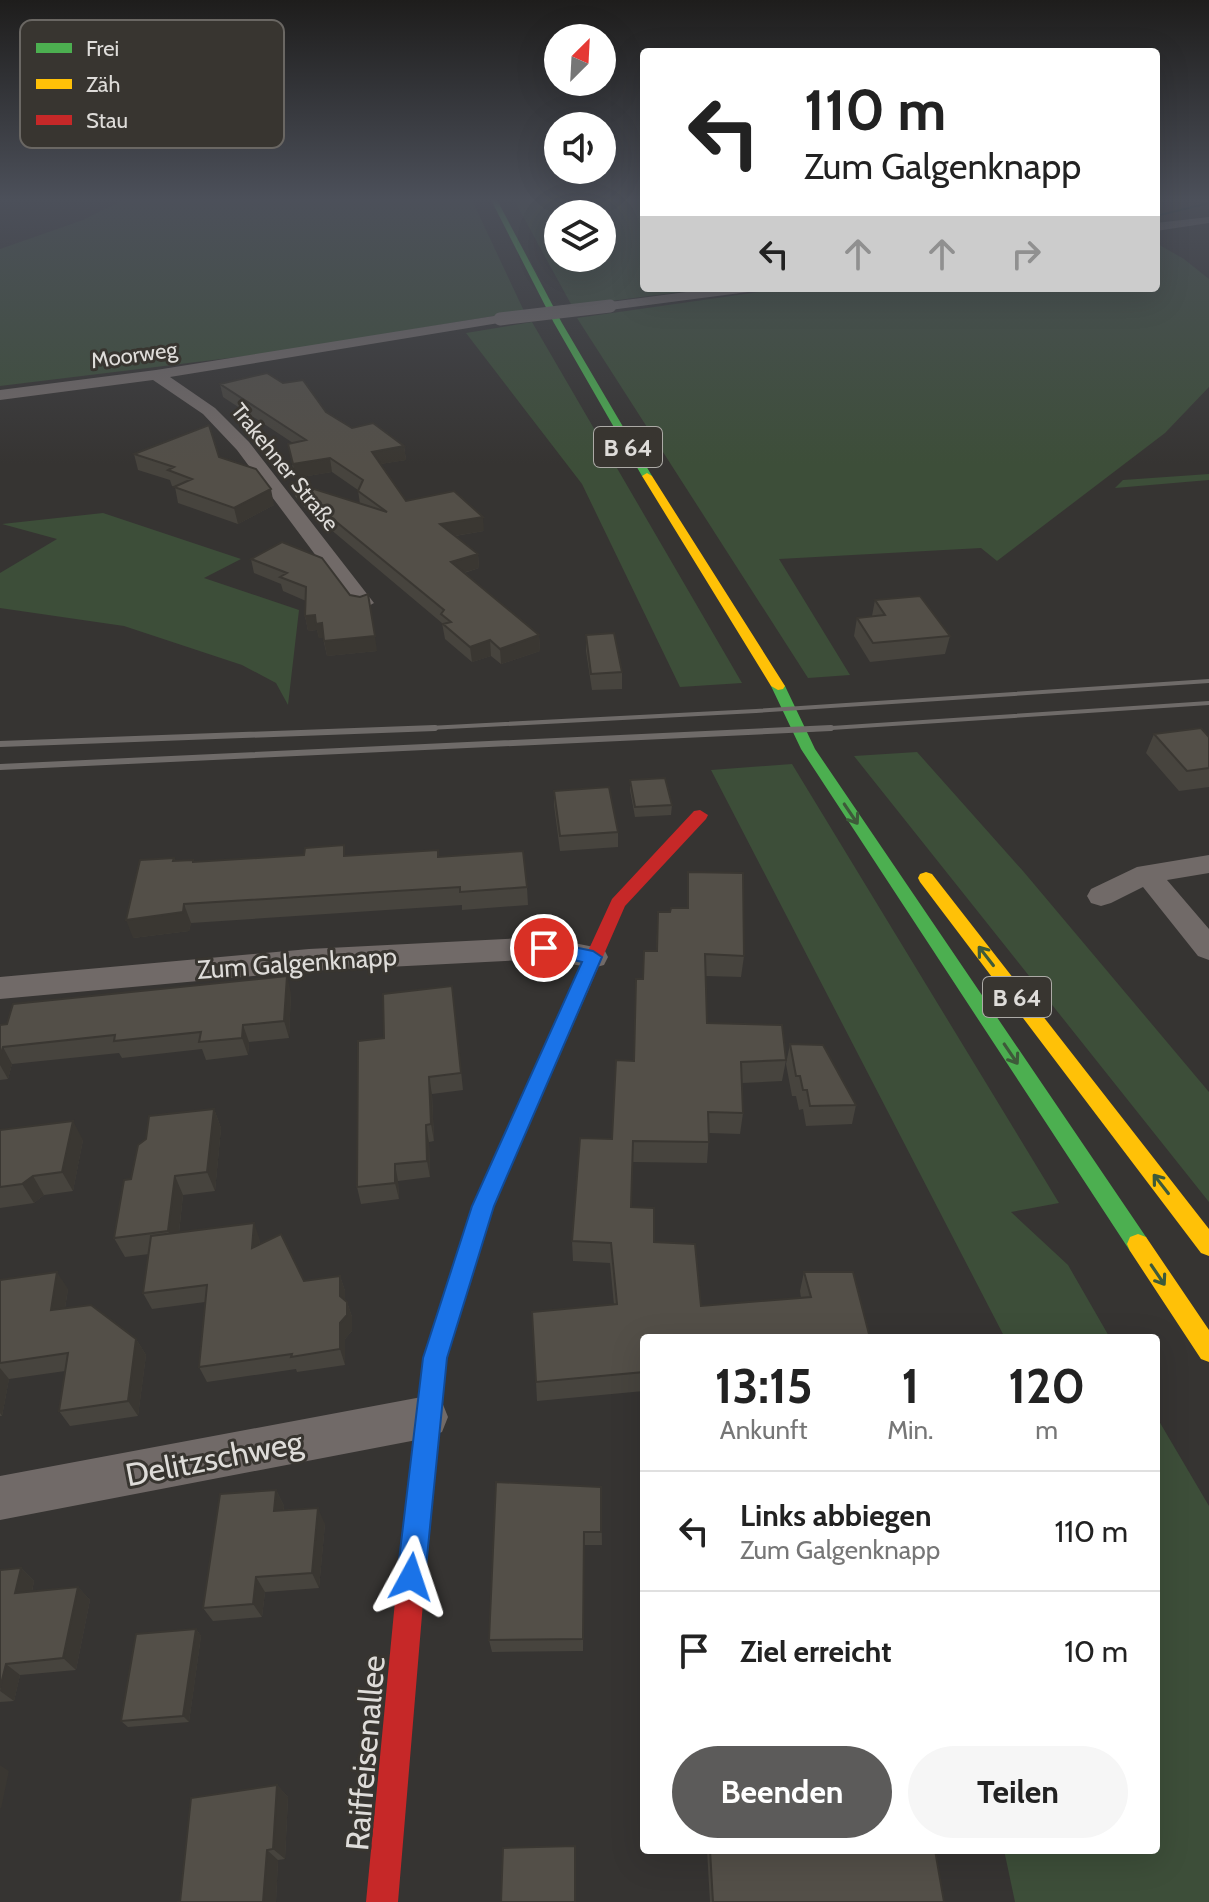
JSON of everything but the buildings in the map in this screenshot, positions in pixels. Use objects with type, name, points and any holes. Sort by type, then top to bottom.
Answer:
[{"type":"main road","name":"B 64","points":[[538,287],[629,449],[778,686],[855,786]]},
{"type":"main road","name":"B 64","points":[[778,686],[808,749],[1209,1351]]},
{"type":"main road","name":"Raiffeisenallee","points":[[382,1902],[435,1358],[483,1206],[618,903],[700,815]]},
{"type":"main road","name":"B 64","points":[[912,860],[1209,1246]]},
{"type":"street","name":"Moorweg","points":[[0,395],[156,375],[500,319],[717,292]]},
{"type":"street","name":"Trakehner Straße","points":[[156,375],[209,411],[243,446],[363,603]]},
{"type":"street","points":[[1101,896],[1147,874],[1209,864]]},
{"type":"street","points":[[1147,874],[1209,949]]},
{"type":"street","name":"Zum Galgenknapp","points":[[0,988],[309,960],[544,948],[593,957]]},
{"type":"street","name":"Delitzschweg","points":[[0,1498],[427,1417]]},
{"type":"green space","points":[[0,287],[513,287],[524,311],[271,353],[0,386]]},
{"type":"green space","points":[[561,287],[640,287],[640,292],[680,292],[572,306]]},
{"type":"green space","points":[[1160,287],[1209,287],[1209,387],[1165,433],[997,561],[981,548],[779,559],[850,675],[808,678],[577,318],[759,292],[1160,292]]},
{"type":"green space","points":[[532,322],[742,683],[680,687],[582,484],[466,333]]},
{"type":"green space","points":[[1209,474],[1209,480],[1115,488],[1123,480]]},
{"type":"green space","points":[[103,513],[241,559],[204,578],[299,610],[288,705],[276,683],[242,665],[124,626],[0,608],[0,573],[57,539],[2,524]]},
{"type":"green space","points":[[917,752],[1023,871],[1209,1092],[1209,1202],[854,756]]},
{"type":"green space","points":[[792,764],[1059,1203],[1011,1212],[1068,1265],[1108,1334],[1003,1334],[711,770]]},
{"type":"green space","points":[[1160,1423],[1209,1506],[1209,1902],[1015,1902],[1005,1854],[1160,1854]]},
{"type":"railway","points":[[413,729],[756,711],[1209,681]]},
{"type":"railway","points":[[801,730],[1209,703]]},
{"type":"railway","points":[[413,729],[435,728]]},
{"type":"railway","points":[[0,767],[831,728]]},
{"type":"railway","points":[[0,744],[413,729]]},
{"type":"railway","points":[[390,730],[413,729]]},
{"type":"traffic: fast","points":[[539,287],[647,476]]},
{"type":"traffic: fast","points":[[778,686],[808,749],[1138,1244]]},
{"type":"traffic: slow","points":[[647,476],[778,686]]},
{"type":"traffic: slow","points":[[926,878],[1209,1246]]},
{"type":"traffic: slow","points":[[410,1591],[435,1358],[483,1206],[580,988]]},
{"type":"traffic: slow","points":[[1138,1244],[1209,1351]]},
{"type":"traffic: jam","points":[[580,988],[618,903],[700,815]]},
{"type":"traffic: jam","points":[[382,1902],[410,1591]]},
{"type":"route","points":[[411,1577],[435,1358],[483,1206],[593,957],[544,948]]}]
